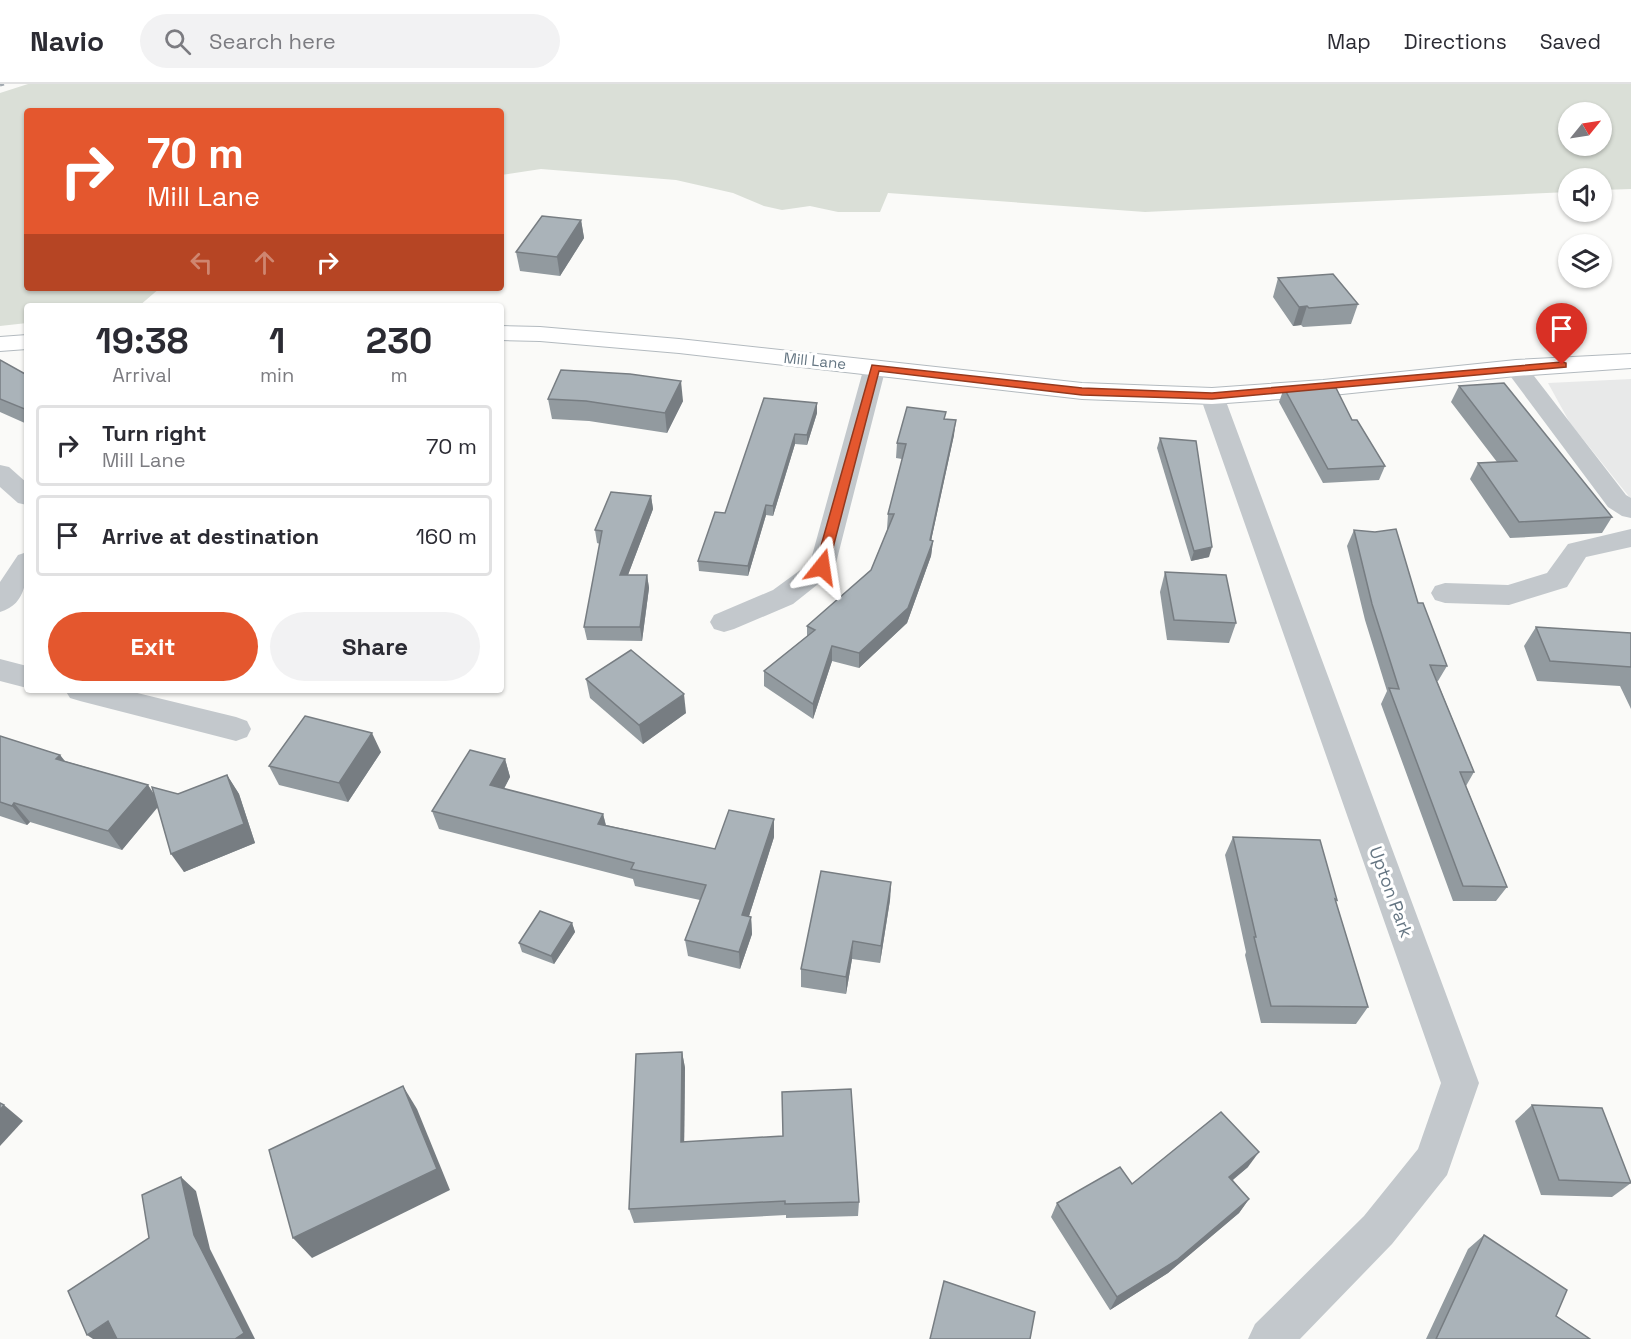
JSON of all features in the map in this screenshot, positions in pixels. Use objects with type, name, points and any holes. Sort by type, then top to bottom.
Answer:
[{"type":"street","name":"Mill Lane","points":[[504,333],[679,346],[1082,391],[1212,396],[1323,388],[1516,368],[1631,360]]},
{"type":"street","points":[[0,344],[24,342]]},
{"type":"street","points":[[724,622],[783,597],[822,567],[875,367]]},
{"type":"street","points":[[1516,368],[1617,501],[1631,510]]},
{"type":"street","name":"Upton Park","points":[[1212,396],[1460,1083],[1433,1161],[1378,1230],[1270,1339]]},
{"type":"street","points":[[0,473],[24,494]]},
{"type":"street","points":[[1445,593],[1509,595],[1557,579],[1577,550],[1631,538]]},
{"type":"street","points":[[0,602],[24,567]]},
{"type":"street","points":[[0,670],[24,676]]},
{"type":"street","points":[[92,693],[236,729]]},
{"type":"shaded area","points":[[28,84],[1631,84],[1631,189],[1612,190],[1612,168],[1558,168],[1558,193],[1145,212],[888,193],[880,212],[838,212],[810,206],[782,210],[764,206],[733,193],[676,180],[541,169],[504,175],[504,108],[24,108],[24,291],[156,291],[142,303],[24,303],[24,323],[0,326],[0,93]]},
{"type":"shaded area","points":[[1631,379],[1631,499],[1570,423],[1548,383]]},
{"type":"building","points":[[542,216],[581,220],[557,257],[516,252]]},
{"type":"building","points":[[1333,274],[1358,304],[1299,307],[1278,278]]},
{"type":"building","points":[[0,360],[24,373],[24,409],[0,399]]},
{"type":"building","points":[[561,370],[630,374],[681,381],[665,413],[586,401],[548,399]]},
{"type":"building","points":[[1504,383],[1612,517],[1519,522],[1478,463],[1517,461],[1459,386]]},
{"type":"building","points":[[1284,388],[1336,388],[1352,420],[1357,420],[1385,466],[1328,469]]},
{"type":"building","points":[[764,398],[817,403],[807,435],[795,434],[773,506],[766,505],[748,566],[698,561],[715,512],[725,513]]},
{"type":"building","points":[[907,407],[946,412],[944,419],[956,420],[930,540],[933,541],[908,608],[859,653],[832,646],[813,704],[764,671],[815,630],[807,626],[871,570],[894,514],[888,514],[906,444],[897,443]]},
{"type":"building","points":[[1160,438],[1196,441],[1212,547],[1194,551]]},
{"type":"building","points":[[611,492],[651,496],[620,575],[647,575],[640,627],[584,627],[602,531],[595,530]]},
{"type":"building","points":[[1396,529],[1418,603],[1423,603],[1447,666],[1430,665],[1474,772],[1460,772],[1507,887],[1463,886],[1389,688],[1399,689],[1372,604],[1354,530],[1375,532]]},
{"type":"building","points":[[1165,572],[1226,575],[1236,623],[1174,620]]},
{"type":"building","points":[[1536,627],[1631,633],[1631,667],[1550,661]]},
{"type":"building","points":[[631,650],[684,694],[639,725],[586,679]]},
{"type":"building","points":[[305,716],[372,733],[339,783],[269,766]]},
{"type":"building","points":[[0,736],[60,755],[56,759],[148,785],[108,831],[14,803],[12,806],[0,802]]},
{"type":"building","points":[[470,750],[505,759],[490,785],[603,814],[598,824],[715,849],[729,810],[774,819],[742,915],[751,917],[739,952],[685,940],[706,885],[631,869],[634,863],[432,811]]},
{"type":"building","points":[[227,775],[244,824],[171,854],[152,787],[178,794]]},
{"type":"building","points":[[1233,837],[1320,840],[1337,900],[1335,899],[1368,1007],[1271,1006]]},
{"type":"building","points":[[821,871],[891,882],[881,946],[853,941],[846,977],[801,969]]},
{"type":"building","points":[[540,911],[572,923],[551,956],[519,943]]},
{"type":"building","points":[[682,1052],[681,1142],[783,1136],[782,1092],[851,1089],[859,1202],[785,1204],[785,1201],[629,1209],[636,1054]]},
{"type":"building","points":[[403,1086],[437,1169],[293,1238],[269,1150]]},
{"type":"building","points":[[1532,1105],[1602,1108],[1631,1183],[1559,1180]]},
{"type":"building","points":[[1221,1112],[1259,1152],[1229,1177],[1249,1199],[1177,1260],[1117,1297],[1057,1203],[1120,1167],[1132,1184]]},
{"type":"building","points":[[181,1177],[194,1235],[244,1333],[235,1339],[117,1339],[108,1321],[87,1335],[68,1291],[149,1238],[142,1195]]},
{"type":"building","points":[[1484,1235],[1567,1290],[1556,1316],[1590,1339],[1436,1339]]},
{"type":"building","points":[[944,1281],[1035,1312],[1030,1339],[930,1339]]},
{"type":"railway","points":[[0,85],[4,84]]},
{"type":"route","points":[[822,567],[875,367],[1082,391],[1212,396],[1323,388],[1402,378],[1562,365]]}]
